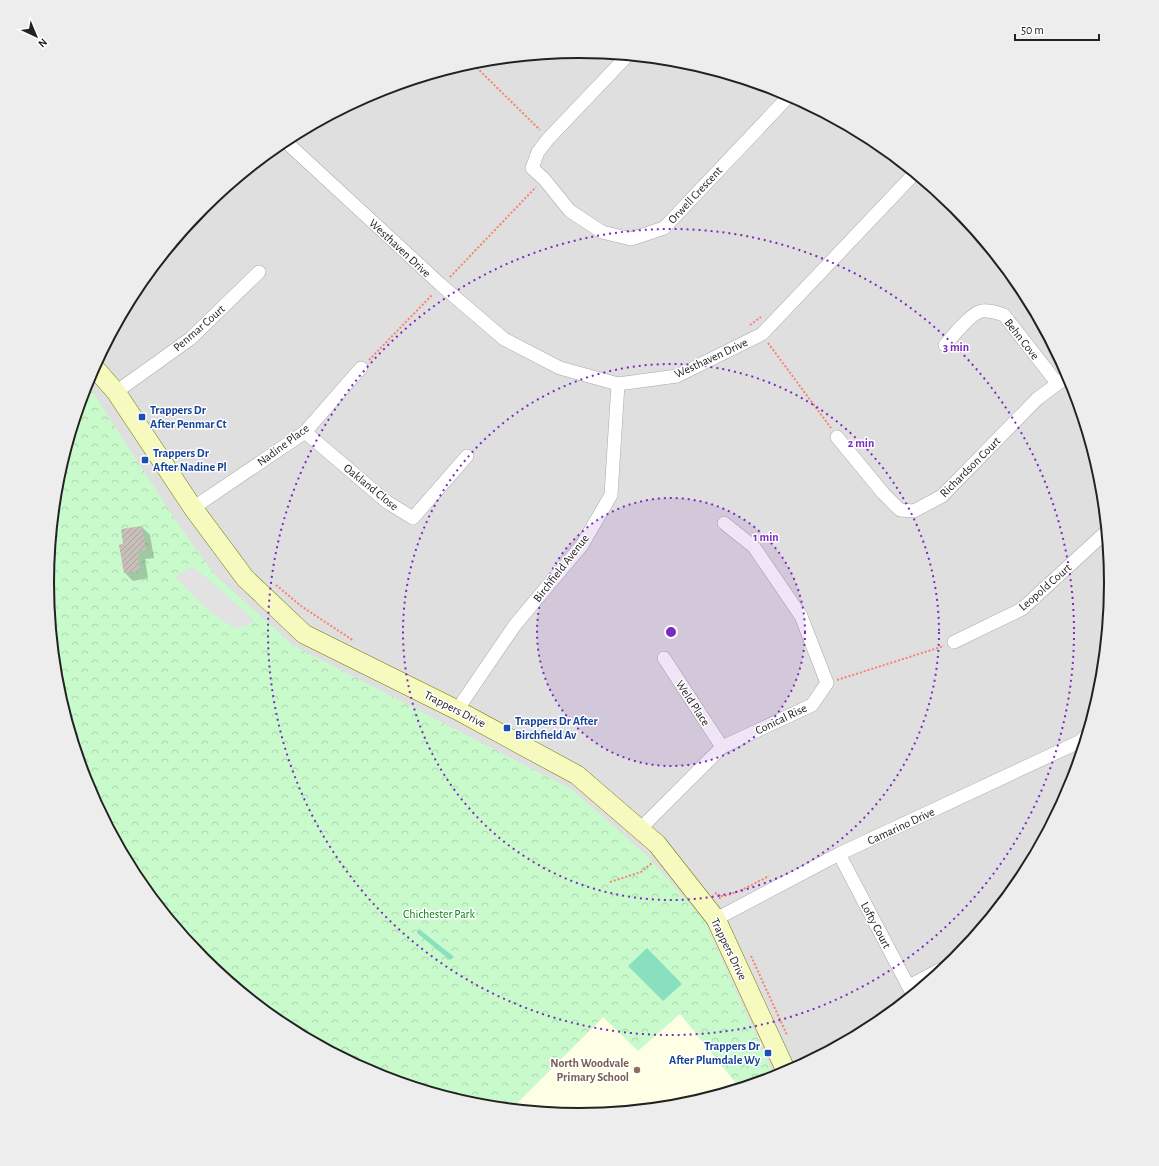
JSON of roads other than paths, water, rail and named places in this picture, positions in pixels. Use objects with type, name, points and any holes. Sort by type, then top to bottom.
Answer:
[{"type":"main road","name":"Trappers Drive","points":[[98,372],[116,392],[193,508],[245,578],[304,634],[457,710],[577,775],[657,844],[716,919],[784,1067]]},
{"type":"street","name":"Orwell Crescent","points":[[623,60],[548,139],[538,152],[532,168],[544,179],[570,211],[602,232],[631,239],[664,228],[785,100]]},
{"type":"street","name":"Westhaven Drive","points":[[289,145],[441,285],[504,339],[560,368],[618,384],[677,376],[762,334],[912,176]]},
{"type":"street","name":"Penmar Court","points":[[116,392],[190,339],[259,272]]},
{"type":"street","name":"Behn Cove","points":[[944,345],[968,320],[981,311],[993,311],[1004,315],[1057,383]]},
{"type":"street","name":"Nadine Place","points":[[193,508],[305,432],[361,368]]},
{"type":"street","name":"Richardson Court","points":[[837,436],[883,493],[900,510],[914,512],[942,496],[1037,399],[1063,379]]},
{"type":"street","name":"Birchfield Avenue","points":[[457,710],[515,625],[582,545],[611,495],[618,384]]},
{"type":"street","name":"Oakland Close","points":[[305,432],[387,502],[413,518],[467,456]]},
{"type":"street","name":"Conical Rise","points":[[641,830],[648,821],[722,748],[812,705],[826,684],[801,616],[754,547],[724,524]]},
{"type":"street","name":"Leopold Court","points":[[954,642],[1022,609],[1103,535]]},
{"type":"street","name":"Weld Place","points":[[664,658],[722,748]]},
{"type":"street","name":"Camarino Drive","points":[[716,919],[839,854],[1080,744]]},
{"type":"street","name":"Lofty Court","points":[[839,854],[911,990]]},
{"type":"place","name":"Trappers Dr After Penmar Ct","points":[[142,417]]},
{"type":"place","name":"Trappers Dr After Nadine Pl","points":[[145,460]]},
{"type":"place","name":"Trappers Dr After Birchfield Av","points":[[507,728]]},
{"type":"place","name":"Trappers Dr After Plumdale Wy","points":[[768,1053]]},
{"type":"place","name":"North Woodvale Primary School","points":[[637,1070]]},
{"type":"park label","name":"Chichester Park","points":[[439,914]]}]
